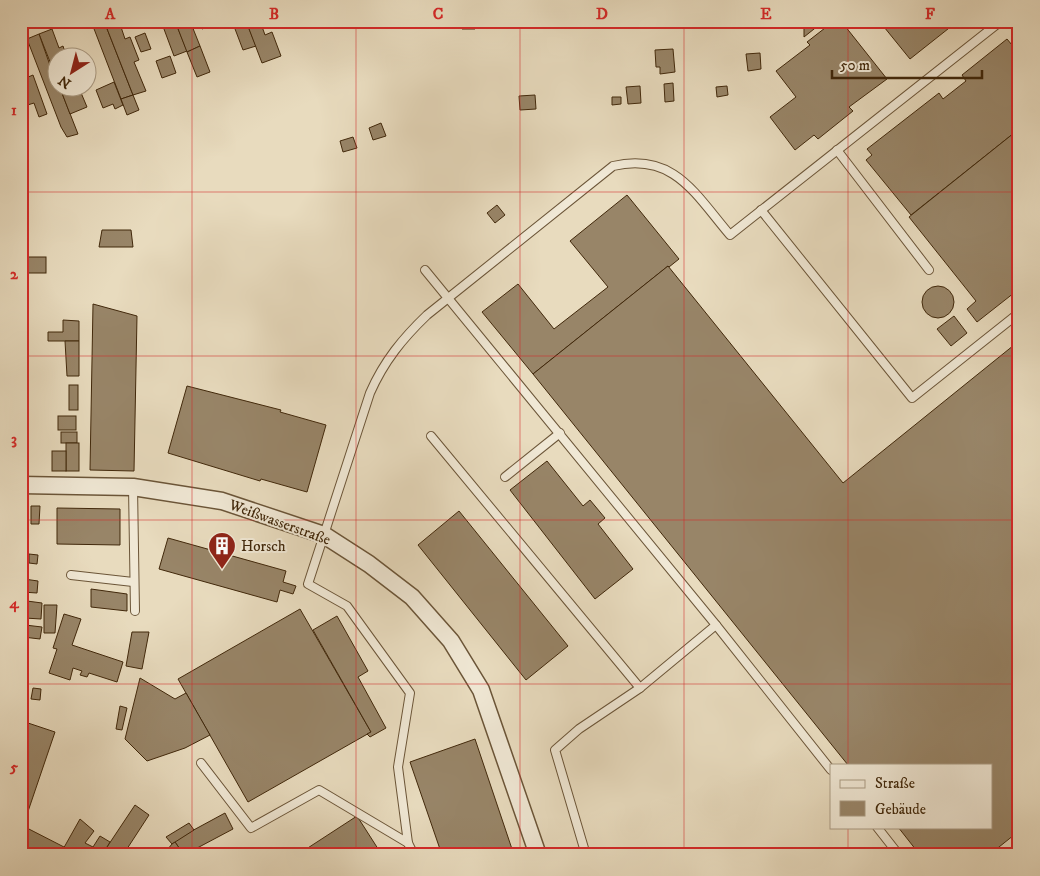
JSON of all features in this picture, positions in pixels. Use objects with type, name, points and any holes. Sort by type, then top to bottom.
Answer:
[{"type":"street","name":"Weißwasserstraße","points":[[21,485],[132,486],[222,501],[324,535],[369,564],[412,597],[451,641],[481,690],[538,855]]},
{"type":"lane","points":[[414,855],[408,843],[398,767],[410,693],[347,606],[308,584],[370,393],[382,366],[406,335],[448,298],[613,166],[633,161],[659,165],[686,183],[730,235],[1001,21]]},
{"type":"lane","points":[[837,150],[929,270]]},
{"type":"lane","points":[[761,210],[912,398],[1019,313]]},
{"type":"lane","points":[[425,270],[716,625],[830,769]]},
{"type":"lane","points":[[505,477],[560,433]]},
{"type":"lane","points":[[431,436],[640,688]]},
{"type":"lane","points":[[132,486],[135,610]]},
{"type":"lane","points":[[71,575],[134,582]]},
{"type":"lane","points":[[586,855],[555,750],[579,729],[640,688],[716,625]]},
{"type":"lane","points":[[201,763],[251,828],[319,790],[408,843]]},
{"type":"lane","points":[[878,828],[899,855]]},
{"type":"building","points":[[91,21],[104,21],[133,95],[121,99]]},
{"type":"building","points":[[104,21],[119,21],[125,39],[130,37],[139,60],[134,62],[146,91],[133,95]]},
{"type":"building","points":[[161,21],[175,21],[187,51],[174,56]]},
{"type":"building","points":[[175,21],[190,21],[200,46],[187,52]]},
{"type":"building","points":[[199,21],[211,21],[213,25],[202,29]]},
{"type":"building","points":[[232,21],[246,21],[256,46],[243,50]]},
{"type":"building","points":[[246,21],[260,21],[265,35],[272,32],[281,56],[262,63]]},
{"type":"building","points":[[291,21],[312,21],[294,28]]},
{"type":"building","points":[[396,21],[404,21],[405,27],[398,28]]},
{"type":"building","points":[[461,21],[475,21],[475,29],[462,29]]},
{"type":"building","points":[[804,21],[824,21],[804,37]]},
{"type":"building","points":[[834,21],[841,21],[887,79],[849,107],[853,111],[818,139],[814,135],[795,150],[770,117],[796,97],[776,71],[810,45],[807,42]]},
{"type":"building","points":[[958,21],[910,59],[880,22]]},
{"type":"building","points":[[52,29],[59,48],[48,48],[48,57],[39,34]]},
{"type":"building","points":[[145,33],[151,49],[141,52],[135,37]]},
{"type":"building","points":[[39,34],[48,60],[48,93],[27,39]]},
{"type":"building","points":[[1007,39],[1012,45],[1019,40],[1019,129],[911,215],[866,160],[872,155],[867,149],[939,93],[943,99],[966,81],[962,75]]},
{"type":"building","points":[[200,46],[210,72],[197,77],[187,52]]},
{"type":"building","points":[[673,49],[675,72],[660,74],[660,67],[656,67],[655,50]]},
{"type":"building","points":[[760,53],[761,69],[748,71],[746,54]]},
{"type":"building","points":[[170,56],[176,73],[162,78],[156,61]]},
{"type":"building","points":[[33,75],[47,114],[39,117],[34,103],[21,107],[21,80]]},
{"type":"building","points":[[114,82],[123,105],[115,109],[113,104],[103,108],[98,95],[98,89]]},
{"type":"building","points":[[673,83],[674,101],[665,102],[664,84]]},
{"type":"building","points":[[640,86],[641,103],[628,104],[626,87]]},
{"type":"building","points":[[727,86],[728,95],[717,97],[716,87]]},
{"type":"building","points":[[133,95],[139,110],[127,115],[121,99]]},
{"type":"building","points":[[535,95],[536,109],[520,110],[519,96]]},
{"type":"building","points":[[612,97],[621,97],[621,104],[612,105]]},
{"type":"building","points":[[50,98],[64,98],[78,134],[67,137]]},
{"type":"building","points":[[64,98],[83,98],[87,107],[70,114]]},
{"type":"building","points":[[381,123],[386,136],[373,140],[369,128]]},
{"type":"building","points":[[1019,129],[1019,289],[977,322],[967,309],[976,301],[909,217]]},
{"type":"building","points":[[21,133],[24,142],[25,150],[21,150]]},
{"type":"building","points":[[353,137],[357,148],[343,152],[340,141]]},
{"type":"building","points":[[627,195],[679,259],[533,374],[482,312],[518,284],[554,329],[608,287],[570,241]]},
{"type":"building","points":[[497,205],[505,215],[495,223],[487,213]]},
{"type":"building","points":[[102,230],[131,230],[133,247],[99,247]]},
{"type":"building","points":[[28,257],[46,257],[46,273],[28,273]]},
{"type":"building","points":[[668,266],[843,483],[1019,341],[1019,831],[989,855],[920,855],[899,828],[992,828],[992,764],[847,764],[533,374]]},
{"type":"building","points":[[938,286],[944,287],[949,291],[953,296],[953,308],[949,313],[944,317],[938,318],[932,317],[927,313],[923,308],[922,302],[923,296],[927,291],[932,287]]},
{"type":"building","points":[[93,304],[137,316],[134,471],[90,470]]},
{"type":"building","points":[[954,316],[967,333],[951,346],[937,329]]},
{"type":"building","points":[[63,320],[79,321],[79,341],[48,341],[48,332],[63,332]]},
{"type":"building","points":[[65,341],[79,341],[79,376],[67,376]]},
{"type":"building","points":[[69,385],[78,385],[78,410],[69,410]]},
{"type":"building","points":[[187,386],[281,410],[280,412],[326,425],[307,492],[261,479],[260,481],[168,453]]},
{"type":"building","points":[[58,416],[76,416],[76,430],[58,430]]},
{"type":"building","points":[[61,432],[77,432],[77,443],[61,443]]},
{"type":"building","points":[[66,443],[79,443],[79,471],[66,471]]},
{"type":"building","points":[[52,451],[66,451],[66,471],[52,471]]},
{"type":"building","points":[[547,461],[583,506],[590,500],[605,518],[598,524],[633,569],[595,599],[510,490]]},
{"type":"building","points":[[31,506],[40,506],[39,524],[31,524]]},
{"type":"building","points":[[57,508],[120,509],[120,545],[57,544]]},
{"type":"building","points":[[459,511],[568,646],[526,680],[418,545]]},
{"type":"building","name":"Horsch","points":[[168,538],[286,571],[283,582],[296,586],[293,594],[280,590],[277,602],[159,569]]},
{"type":"building","points":[[29,554],[38,555],[37,564],[29,563]]},
{"type":"building","points":[[24,579],[38,581],[37,593],[22,592]]},
{"type":"building","points":[[91,589],[127,594],[127,611],[91,607]]},
{"type":"building","points":[[27,601],[42,603],[41,619],[25,618]]},
{"type":"building","points":[[44,605],[57,605],[55,633],[44,633]]},
{"type":"building","points":[[300,609],[371,732],[248,802],[178,679]]},
{"type":"building","points":[[64,614],[81,619],[72,645],[123,662],[117,682],[89,673],[87,677],[80,675],[82,671],[73,668],[70,680],[49,673],[57,649],[53,648]]},
{"type":"building","points":[[337,616],[368,671],[358,677],[386,728],[370,737],[367,734],[371,732],[313,630]]},
{"type":"building","points":[[25,625],[42,627],[40,639],[23,637]]},
{"type":"building","points":[[132,632],[149,632],[142,669],[126,666]]},
{"type":"building","points":[[140,678],[175,699],[186,693],[210,735],[185,748],[147,761],[125,739]]},
{"type":"building","points":[[33,688],[41,689],[40,700],[31,699]]},
{"type":"building","points":[[120,706],[127,708],[122,730],[116,729]]},
{"type":"building","points":[[28,723],[55,732],[21,832],[21,742]]},
{"type":"building","points":[[475,739],[514,855],[442,855],[410,762]]},
{"type":"building","points":[[135,805],[149,815],[123,855],[106,855],[103,853]]},
{"type":"building","points":[[225,813],[233,829],[184,855],[175,842],[177,839]]},
{"type":"building","points":[[357,816],[382,855],[297,855]]},
{"type":"building","points":[[80,819],[94,831],[85,843],[93,847],[100,836],[110,842],[102,855],[69,855],[62,851]]},
{"type":"building","points":[[189,823],[194,830],[172,844],[166,837]]},
{"type":"building","points":[[23,826],[64,847],[60,855],[21,855],[21,832]]},
{"type":"building","points":[[175,842],[184,855],[163,855],[172,844]]},
{"type":"building","points":[[249,848],[255,855],[240,855]]},
{"type":"place","name":"Horsch","points":[[222,570]]}]
